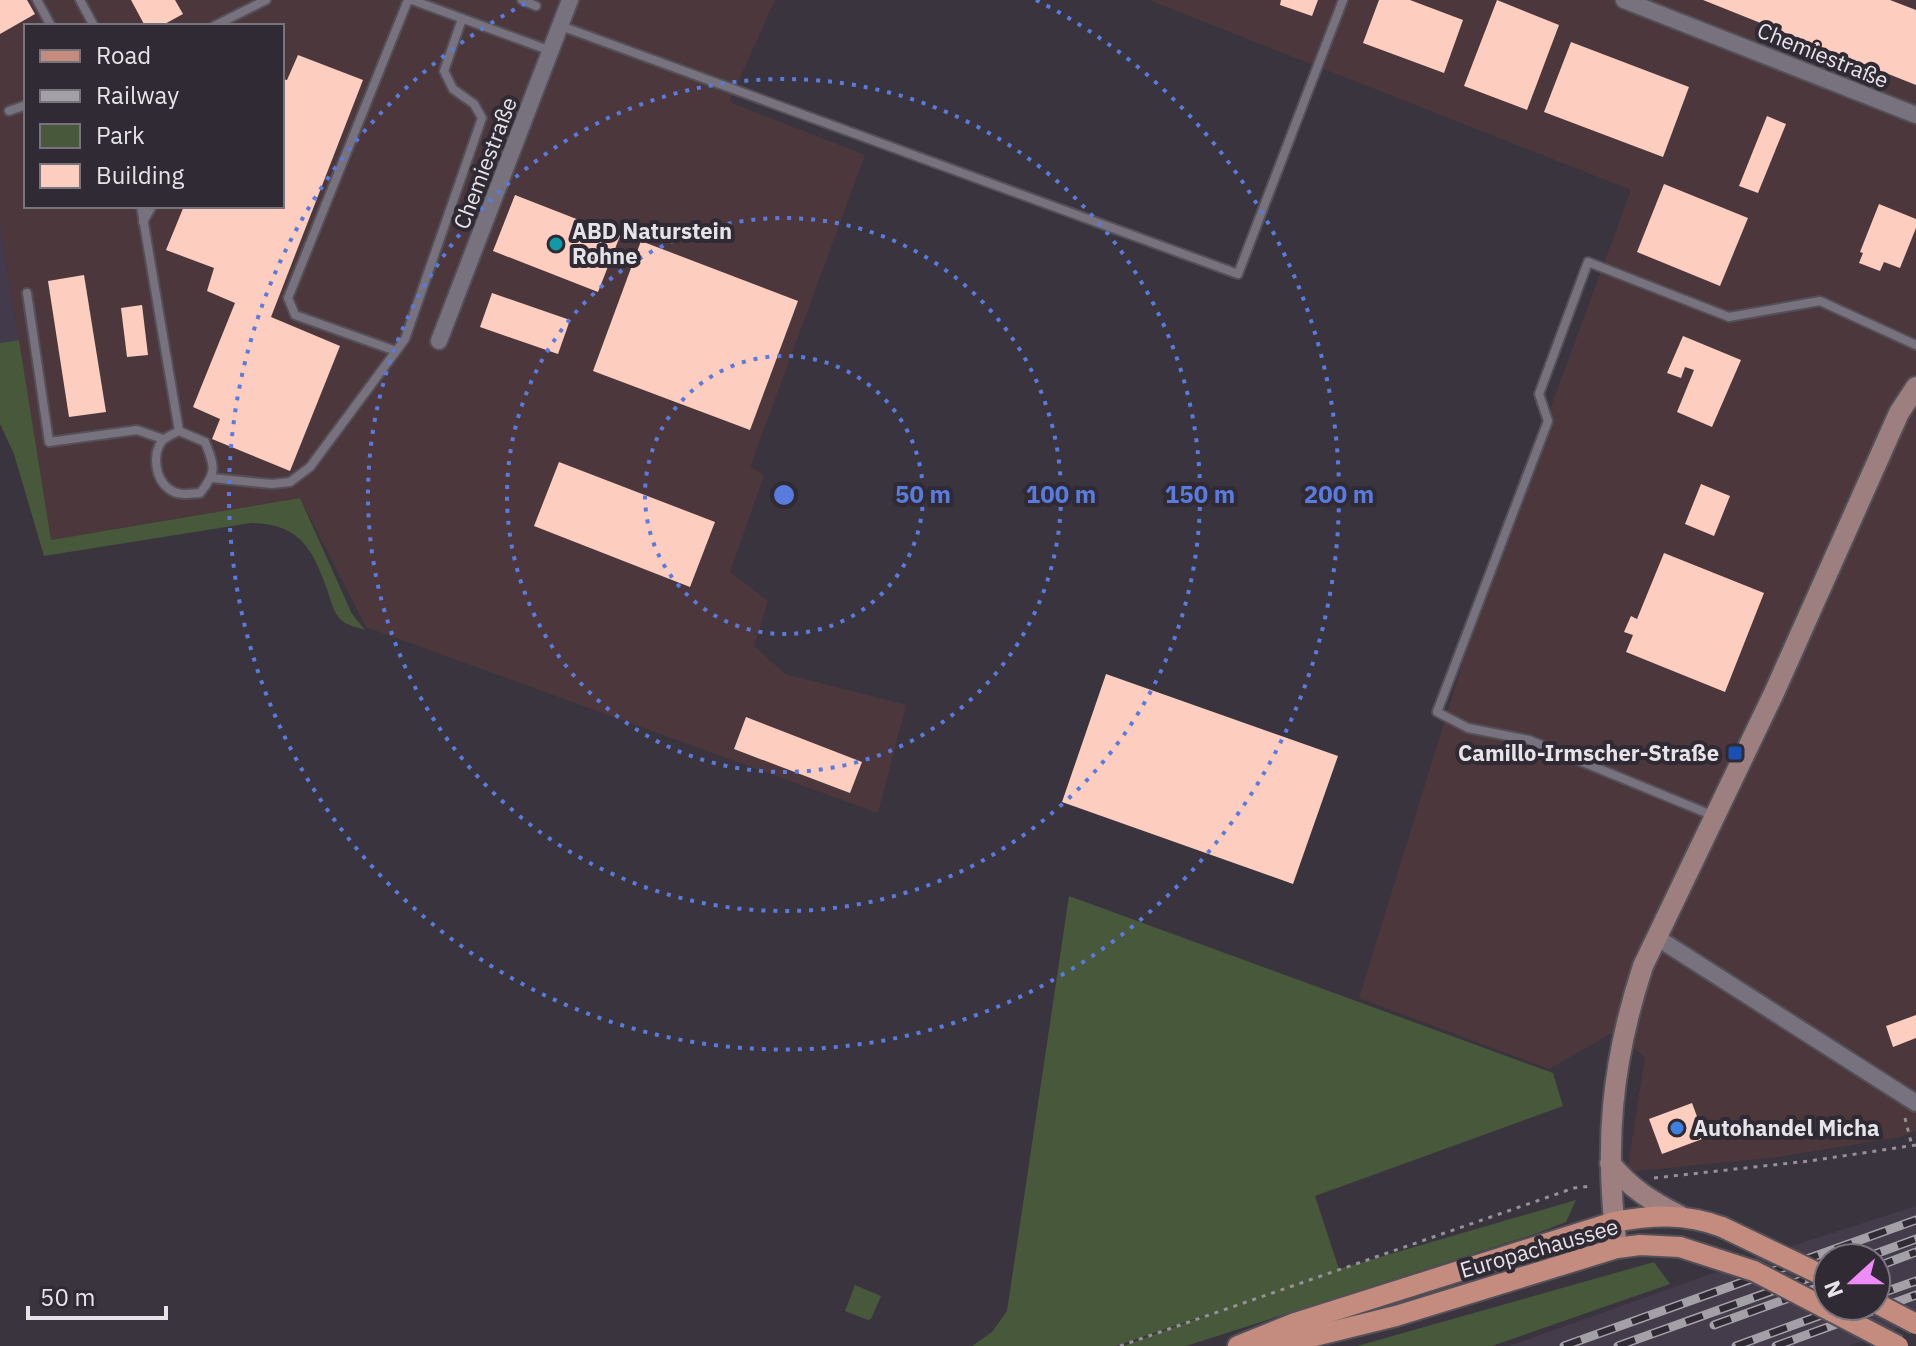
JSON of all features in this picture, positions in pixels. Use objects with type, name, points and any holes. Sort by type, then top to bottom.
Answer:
[{"type":"main road","name":"Europachaussee","points":[[1238,1346],[1295,1323],[1614,1222],[1656,1216],[1680,1216],[1722,1227],[1812,1270]]},
{"type":"main road","name":"Europachaussee","points":[[1274,1346],[1396,1316],[1617,1248],[1651,1245],[1680,1247],[1754,1271],[1898,1346]]},
{"type":"main road","points":[[1892,1311],[1916,1324]]},
{"type":"street","name":"Chemiestraße","points":[[439,341],[570,0]]},
{"type":"street","name":"Chemiestraße","points":[[1624,0],[1916,115]]},
{"type":"street","points":[[1617,1248],[1610,1124],[1616,1073],[1633,996],[1656,937],[1774,693],[1899,413],[1916,387]]},
{"type":"street","points":[[1656,937],[1916,1103]]},
{"type":"street","points":[[1615,1175],[1641,1195],[1680,1216]]},
{"type":"lane","points":[[37,0],[50,24]]},
{"type":"lane","points":[[80,0],[93,24]]},
{"type":"lane","points":[[218,24],[266,0]]},
{"type":"lane","points":[[396,351],[295,315],[288,298],[410,0],[552,51]]},
{"type":"lane","points":[[522,0],[536,6]]},
{"type":"lane","points":[[561,26],[1238,274],[1343,0]]},
{"type":"lane","points":[[212,478],[272,484],[290,482],[310,467],[405,339],[482,118],[474,104],[453,89],[444,71],[462,19]]},
{"type":"lane","points":[[9,111],[24,106]]},
{"type":"lane","points":[[141,208],[179,431]]},
{"type":"lane","points":[[143,222],[151,208]]},
{"type":"lane","points":[[1715,816],[1529,740],[1468,728],[1437,712],[1548,421],[1539,394],[1588,262],[1729,317],[1820,301],[1916,345]]},
{"type":"lane","points":[[27,293],[49,442],[137,430],[163,439]]},
{"type":"lane","points":[[179,431],[205,442],[213,461],[212,478],[200,493],[183,495],[168,488],[158,473],[156,453],[163,439],[179,431]]},
{"type":"path","points":[[1120,1346],[1615,1175],[1809,1161],[1914,1145],[1899,1094]]},
{"type":"shaded area","points":[[0,0],[775,0],[729,102],[865,155],[750,467],[764,475],[730,572],[768,601],[754,646],[785,674],[906,705],[878,813],[366,627],[300,498],[51,540],[0,223]]},
{"type":"shaded area","points":[[1149,0],[1916,0],[1916,1131],[1899,1137],[1778,1157],[1627,1172],[1645,1057],[1614,1032],[1549,1069],[1359,998],[1494,561],[1631,190]]},
{"type":"shaded area","points":[[0,223],[19,340],[0,343]]},
{"type":"shaded area","points":[[1916,1206],[1916,1322],[1848,1346],[1509,1346],[1758,1257]]},
{"type":"green space","points":[[19,340],[51,540],[300,498],[352,614],[365,630],[341,620],[310,552],[303,542],[282,528],[251,523],[44,556],[14,454],[0,424],[0,343]]},
{"type":"green space","points":[[1069,896],[1553,1073],[1563,1106],[1315,1196],[1339,1269],[1576,1200],[1566,1222],[1186,1346],[1123,1346],[1218,1311],[1116,1346],[972,1346],[992,1332],[1007,1311]]},
{"type":"green space","points":[[1654,1262],[1670,1284],[1492,1346],[1357,1346]]},
{"type":"green space","points":[[855,1285],[881,1296],[871,1319],[845,1311]]},
{"type":"building","points":[[0,0],[27,0],[35,14],[0,34]]},
{"type":"building","points":[[131,0],[175,0],[183,14],[165,24],[144,24]]},
{"type":"building","points":[[1281,0],[1318,0],[1312,16],[1280,5]]},
{"type":"building","points":[[1379,0],[1410,0],[1463,20],[1444,73],[1363,43]]},
{"type":"building","points":[[1497,0],[1559,25],[1527,110],[1464,86]]},
{"type":"building","points":[[1703,0],[1890,0],[1916,10],[1916,85]]},
{"type":"building","points":[[1571,42],[1689,87],[1663,157],[1544,112]]},
{"type":"building","points":[[298,55],[363,80],[271,317],[340,346],[290,471],[212,439],[220,419],[193,407],[235,303],[207,291],[214,268],[166,250],[183,208],[284,208],[284,79],[287,80]]},
{"type":"building","points":[[1767,116],[1786,124],[1758,193],[1739,186]]},
{"type":"building","points":[[1664,184],[1748,218],[1720,286],[1637,252]]},
{"type":"building","name":"ABD Naturstein Rohne","points":[[515,195],[620,236],[598,292],[493,251]]},
{"type":"building","points":[[1879,204],[1916,219],[1916,228],[1900,268],[1884,262],[1880,271],[1859,263],[1863,253],[1860,252]]},
{"type":"building","points":[[641,241],[798,301],[750,430],[593,371]]},
{"type":"building","points":[[84,275],[106,412],[69,417],[48,281]]},
{"type":"building","points":[[492,293],[570,320],[558,354],[480,327]]},
{"type":"building","points":[[142,305],[148,355],[127,357],[121,308]]},
{"type":"building","points":[[1683,336],[1741,360],[1712,427],[1677,412],[1694,370],[1685,367],[1681,378],[1667,373]]},
{"type":"building","points":[[559,462],[715,522],[690,587],[534,526]]},
{"type":"building","points":[[1701,484],[1730,496],[1714,536],[1685,524]]},
{"type":"building","points":[[1664,553],[1764,593],[1725,692],[1626,652],[1633,635],[1624,632],[1631,616],[1637,619]]},
{"type":"building","points":[[1106,674],[1338,756],[1293,884],[1062,802]]},
{"type":"building","points":[[746,717],[862,762],[850,793],[734,749]]},
{"type":"building","points":[[1916,1015],[1916,1038],[1893,1047],[1886,1026]]},
{"type":"building","name":"Autohandel Micha","points":[[1692,1103],[1705,1138],[1662,1154],[1649,1119]]},
{"type":"railway","points":[[1564,1346],[1916,1220]]},
{"type":"railway","points":[[1892,1248],[1916,1239]]},
{"type":"railway","points":[[1892,1261],[1916,1252]]},
{"type":"railway","points":[[1618,1346],[1812,1277]]},
{"type":"railway","points":[[1892,1289],[1916,1281]]},
{"type":"railway","points":[[1714,1325],[1812,1290]]},
{"type":"railway","points":[[1776,1346],[1916,1295]]},
{"type":"railway","points":[[1736,1346],[1812,1318]]},
{"type":"place","name":"ABD Naturstein Rohne","points":[[556,244]]},
{"type":"place","name":"Camillo-Irmscher-Straße","points":[[1735,753]]},
{"type":"place","name":"Autohandel Micha","points":[[1677,1128]]}]
